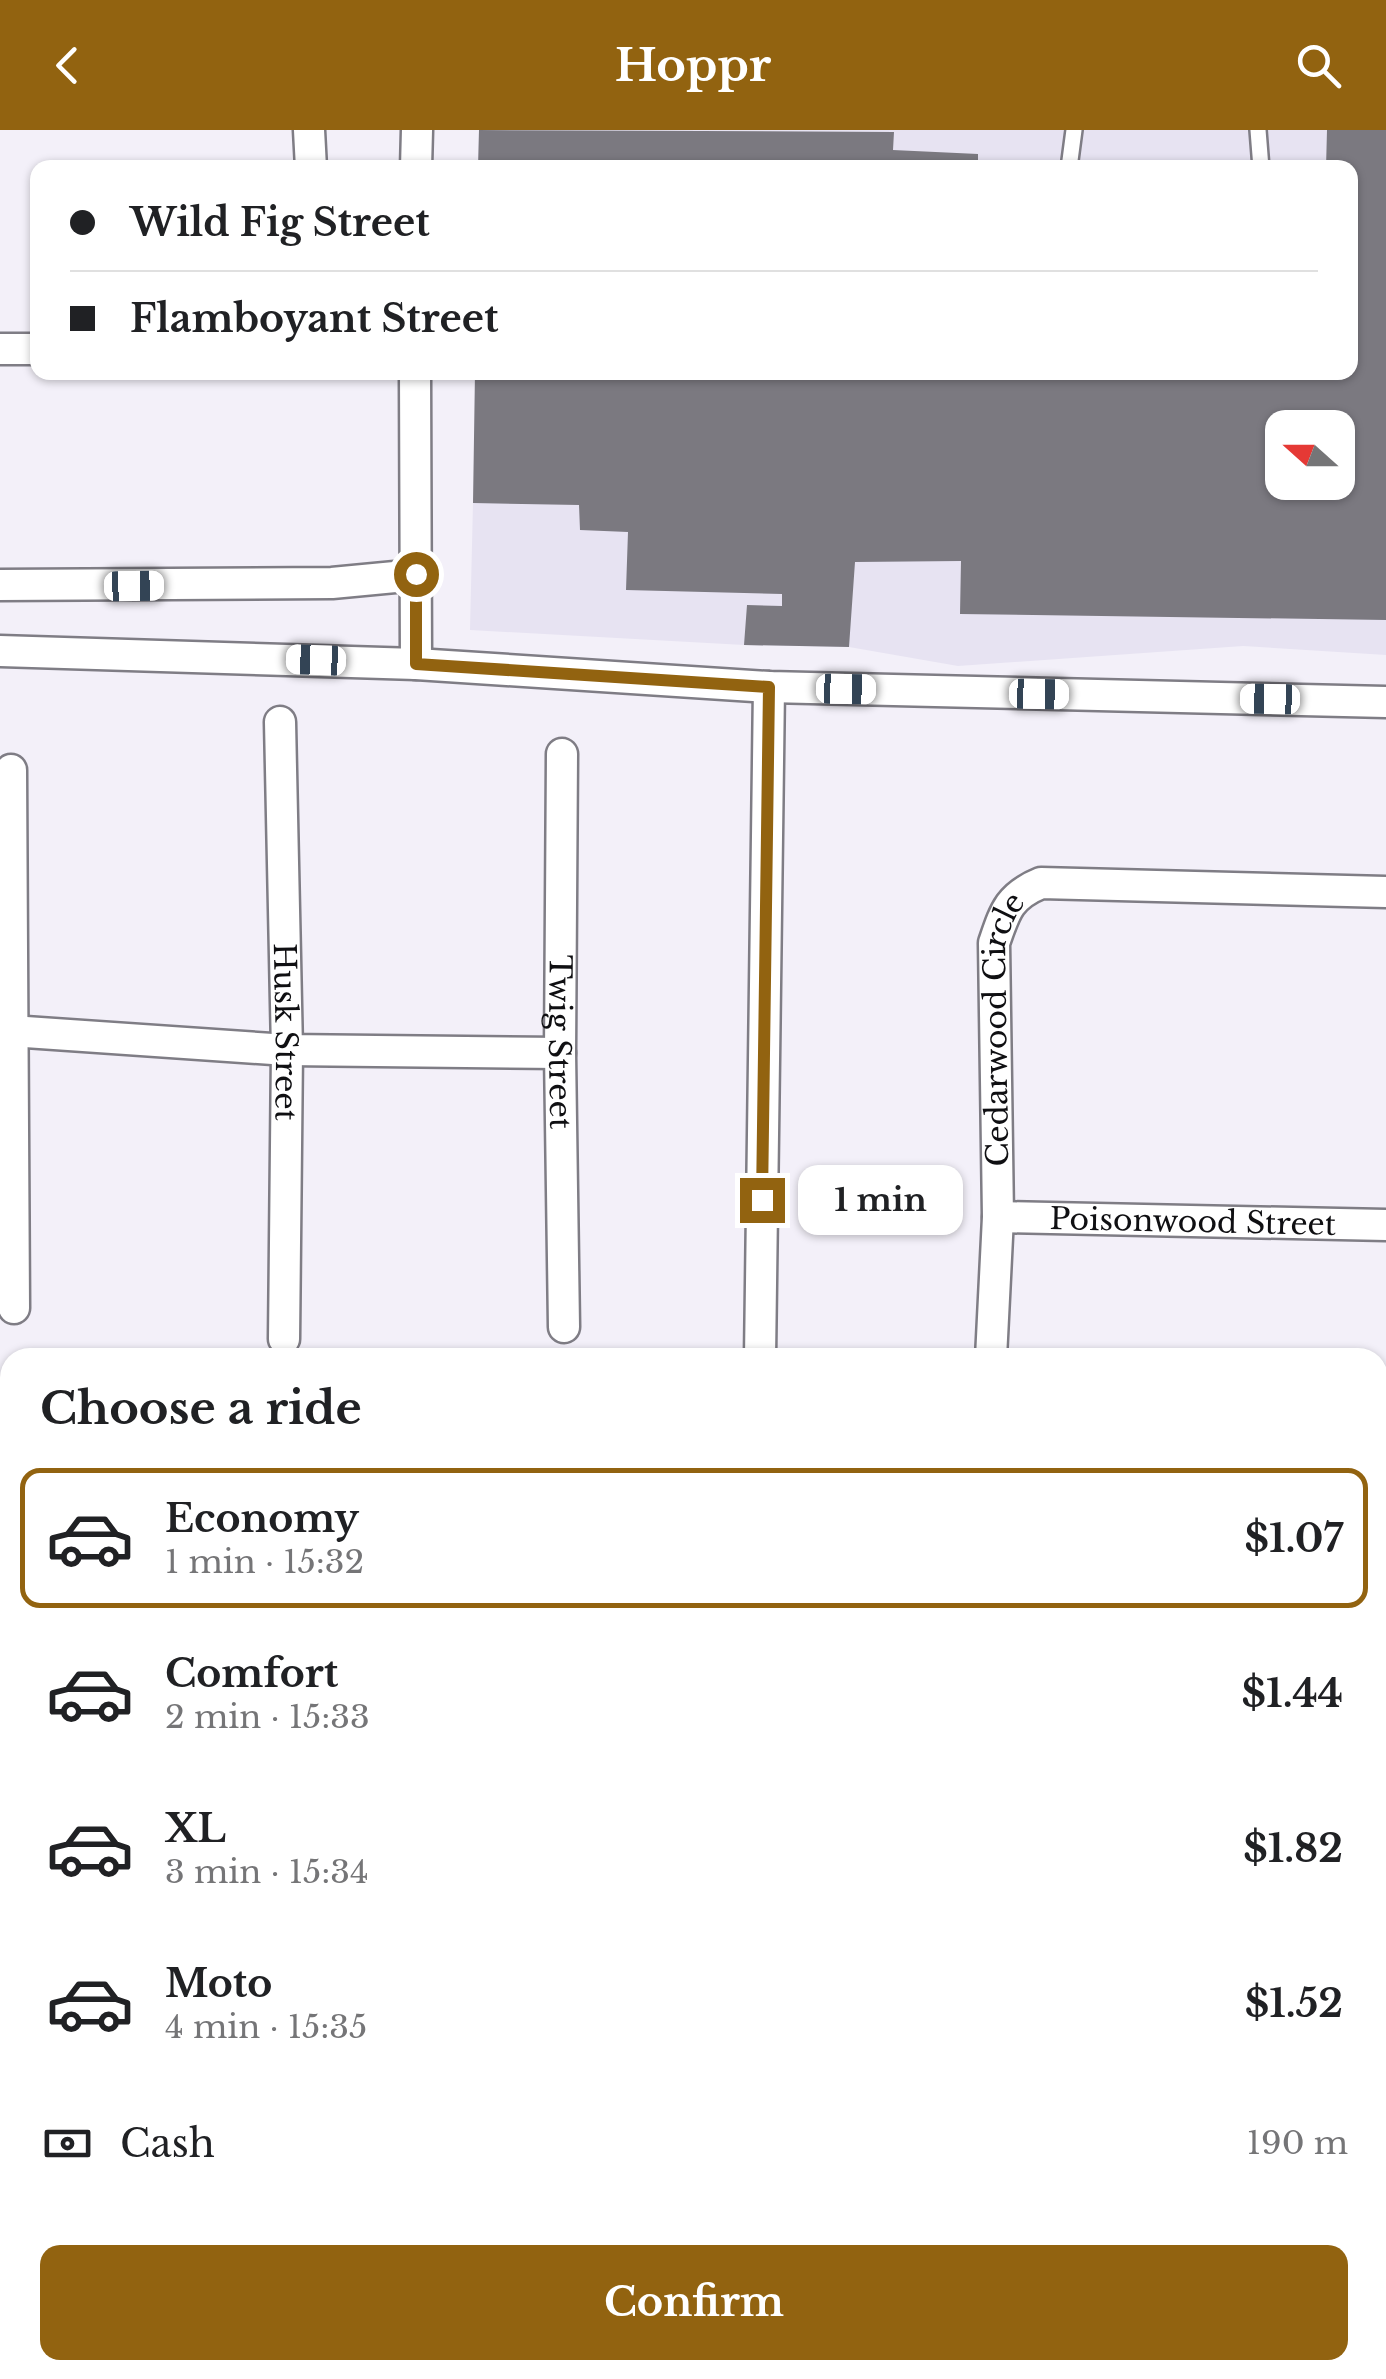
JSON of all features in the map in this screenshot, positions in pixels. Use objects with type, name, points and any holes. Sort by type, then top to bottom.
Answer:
[{"type":"street","points":[[309,130],[311,160]]},
{"type":"street","points":[[416,160],[417,130]]},
{"type":"street","points":[[0,349],[30,349]]},
{"type":"street","points":[[415,380],[416,664]]},
{"type":"street","points":[[0,586],[332,582],[416,574]]},
{"type":"street","points":[[0,650],[416,664],[769,687],[1386,702]]},
{"type":"street","points":[[760,1348],[769,687]]},
{"type":"street","name":"Husk Street","points":[[280,722],[287,1050],[284,1339]]},
{"type":"street","name":"Twig Street","points":[[562,754],[560,1053],[564,1327]]},
{"type":"street","points":[[10,770],[14,1308]]},
{"type":"street","name":"Cedarwood Circle","points":[[991,1348],[998,1217],[994,944],[1004,915],[1018,892],[1041,883],[1386,892]]},
{"type":"street","points":[[11,1031],[287,1050],[560,1053]]},
{"type":"street","name":"Poisonwood Street","points":[[998,1217],[1386,1225]]},
{"type":"lane","points":[[1070,160],[1074,130]]},
{"type":"lane","points":[[1258,130],[1260,160]]},
{"type":"shaded area","points":[[479,130],[1386,130],[1386,655],[1243,646],[958,666],[849,647],[470,630],[473,503],[1296,380],[1358,380],[1358,160],[478,160]]},
{"type":"building","points":[[479,130],[894,132],[893,150],[978,154],[978,160],[478,160]]},
{"type":"building","points":[[1327,130],[1386,130],[1386,620],[960,614],[961,561],[855,562],[849,647],[744,645],[747,605],[782,606],[782,594],[626,590],[628,532],[580,530],[579,505],[473,503],[475,380],[1358,380],[1358,160],[1326,160]]},
{"type":"route","points":[[416,574],[416,664],[769,687],[762,1200]]}]
